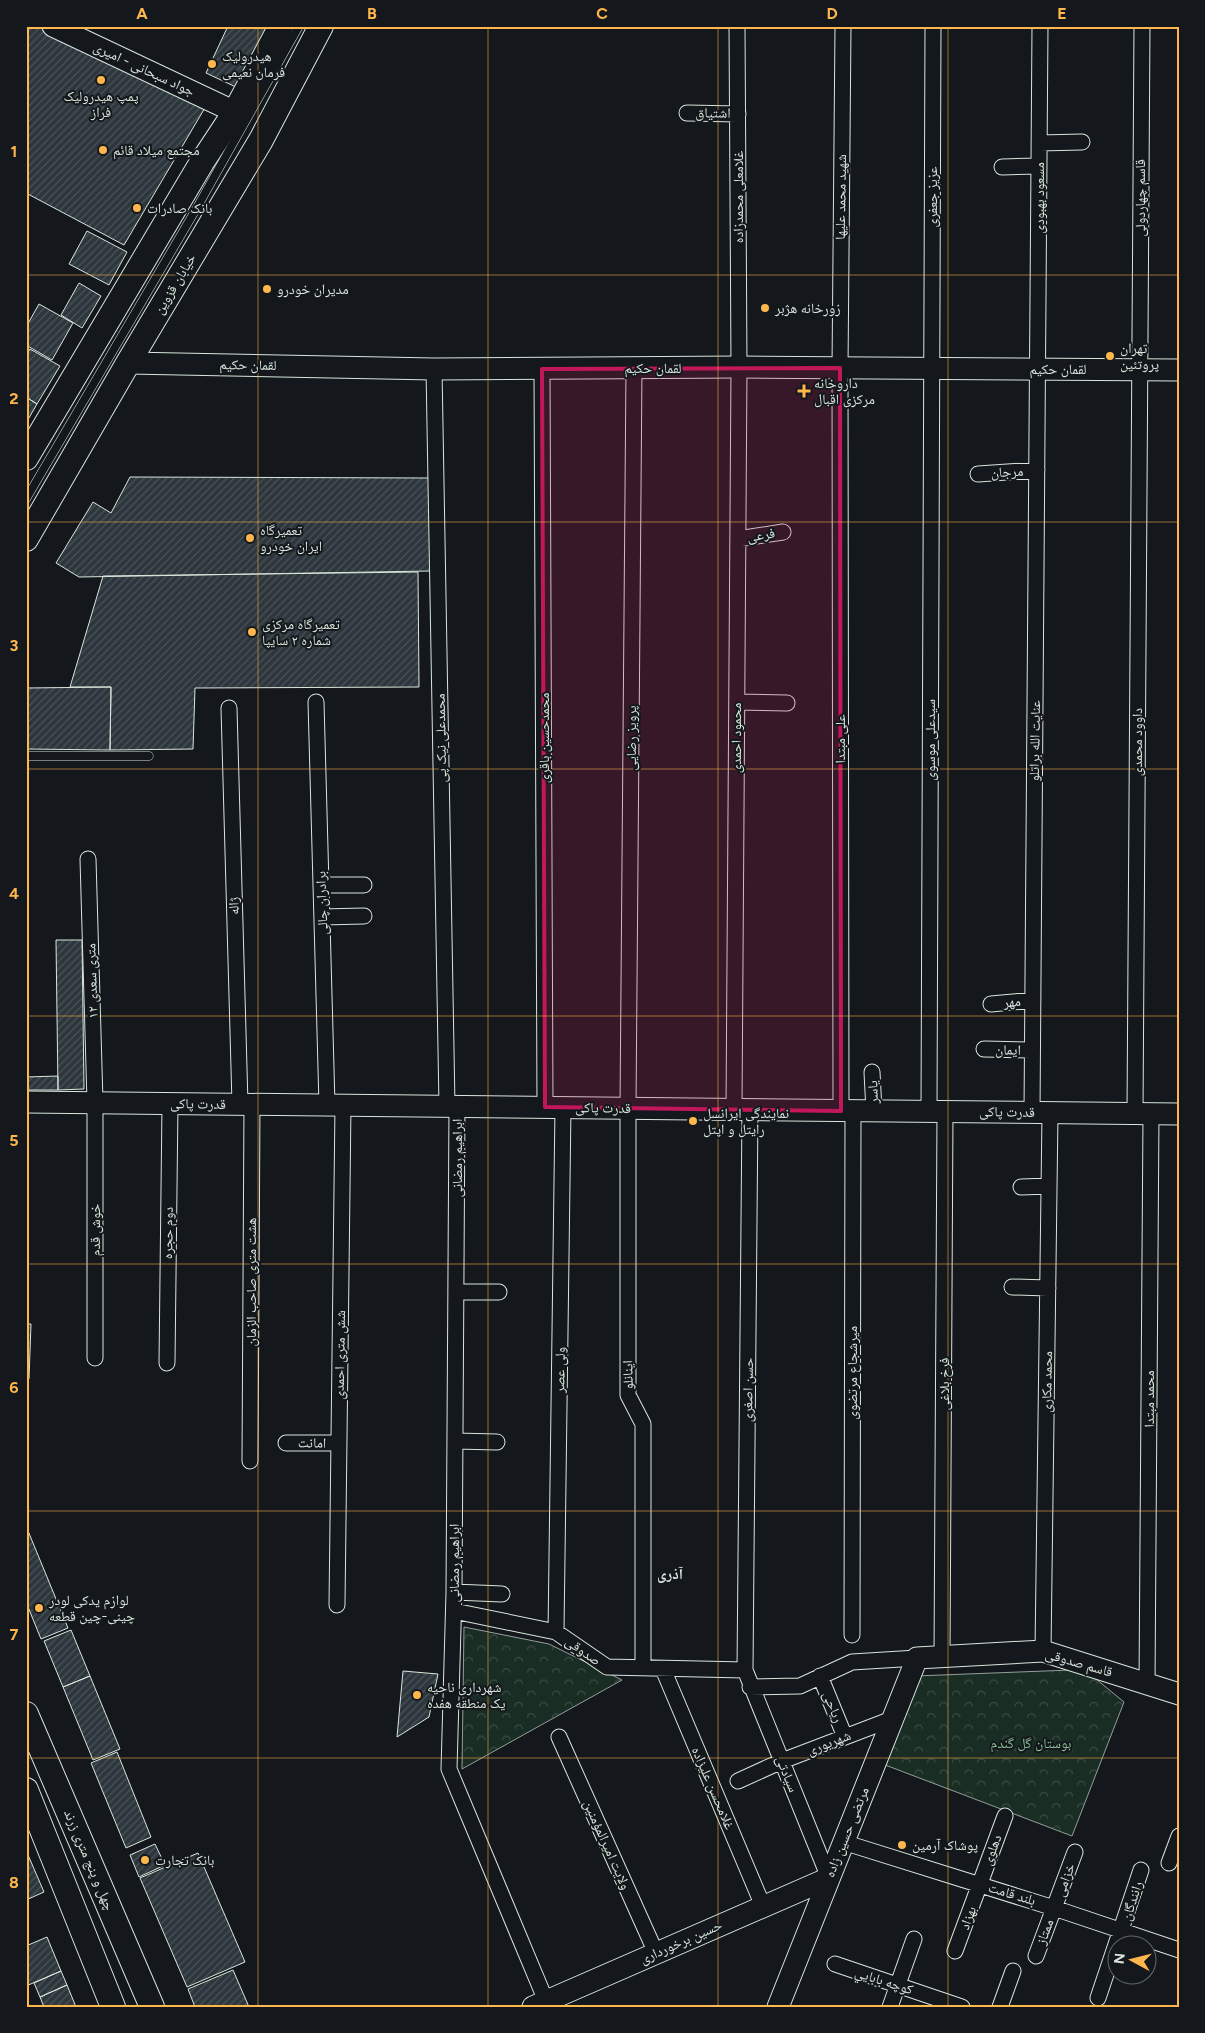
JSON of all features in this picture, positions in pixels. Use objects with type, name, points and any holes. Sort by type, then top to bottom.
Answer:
[{"type":"main road","points":[[26,458],[202,162],[235,112],[280,26]]},
{"type":"main road","name":"خیابان قزوین","points":[[26,539],[261,140],[321,26]]},
{"type":"main road","name":"چهل و پنج متری زرند","points":[[26,1714],[152,2007]]},
{"type":"main road","points":[[26,1790],[113,2007]]},
{"type":"street","name":"جواد سبحانی - امیری","points":[[53,26],[79,32],[235,112]]},
{"type":"street","name":"غلامعلی محمدزاده","points":[[737,26],[739,367]]},
{"type":"street","name":"شهید محمد علیها","points":[[840,368],[843,26]]},
{"type":"street","name":"عزیز جعفری","points":[[931,369],[933,26]]},
{"type":"street","name":"مسعود بهبودی","points":[[1038,369],[1040,26]]},
{"type":"street","name":"قاسم چهاردولی","points":[[1139,370],[1142,26]]},
{"type":"street","name":"اشتیاق","points":[[687,113],[738,114]]},
{"type":"street","points":[[1039,143],[1082,142]]},
{"type":"street","points":[[1002,167],[1039,166]]},
{"type":"street","name":"لقمان حکیم","points":[[128,363],[434,369],[739,367],[1179,370]]},
{"type":"street","name":"محمود احمدی","points":[[739,367],[737,702],[742,1109]]},
{"type":"street","name":"پرویز رضایی","points":[[628,1108],[634,368]]},
{"type":"street","name":"علی مبتدا","points":[[840,368],[856,1111]]},
{"type":"street","name":"محمدعلی نیک پی","points":[[434,369],[452,1106]]},
{"type":"street","name":"محمدحسین باقری","points":[[542,369],[554,1107]]},
{"type":"street","name":"سیدعلی موسوی","points":[[931,369],[937,1112]]},
{"type":"street","name":"عنایت الله براتلو","points":[[1038,369],[1032,1050],[1041,1113]]},
{"type":"street","name":"داوود محمدی","points":[[1139,370],[1143,1114]]},
{"type":"street","name":"مرجان","points":[[978,474],[1037,470]]},
{"type":"street","name":"فرعی","points":[[738,539],[784,532]]},
{"type":"street","name":"برادران چالی","points":[[316,702],[322,918],[335,1105]]},
{"type":"street","points":[[737,702],[787,703]]},
{"type":"street","name":"ژاله","points":[[229,708],[246,1104]]},
{"type":"street","name":"۱۲ متری سعدی","points":[[88,859],[95,1102]]},
{"type":"street","points":[[321,886],[364,885]]},
{"type":"street","points":[[322,918],[364,916]]},
{"type":"street","name":"مهر","points":[[991,1004],[1032,1000]]},
{"type":"street","name":"ایمان","points":[[984,1049],[1032,1050]]},
{"type":"street","name":"یاسر","points":[[856,1111],[872,1072]]},
{"type":"street","name":"قدرت پاکی","points":[[26,1102],[1179,1114]]},
{"type":"street","name":"خوش قدم","points":[[95,1102],[95,1358]]},
{"type":"street","name":"دوم حجره","points":[[166,1363],[170,1103]]},
{"type":"street","name":"هشت متری صاحب الزمان","points":[[246,1104],[250,1460]]},
{"type":"street","name":"شش متری احمدی","points":[[335,1105],[338,1443],[337,1605]]},
{"type":"street","name":"ابراهیم رمضانی","points":[[452,1106],[456,1292],[454,1610],[449,1769],[540,2004]]},
{"type":"street","name":"ولی عصر","points":[[554,1107],[556,1632]]},
{"type":"street","name":"اینانلو","points":[[628,1108],[628,1396],[643,1424],[643,1668]]},
{"type":"street","name":"حسن اصغری","points":[[742,1109],[745,1670]]},
{"type":"street","name":"میرشجاع مرتضوی","points":[[852,1635],[856,1111]]},
{"type":"street","name":"فرخ بلاغی","points":[[937,1112],[942,1657]]},
{"type":"street","name":"محمد مکاری","points":[[1041,1113],[1049,1186],[1043,1652]]},
{"type":"street","name":"محمد مبتدا","points":[[1143,1114],[1147,1684]]},
{"type":"street","points":[[1020,1187],[1049,1186]]},
{"type":"street","points":[[1012,1287],[1048,1288]]},
{"type":"street","points":[[456,1292],[500,1292]]},
{"type":"street","points":[[455,1441],[497,1442]]},
{"type":"street","name":"امانت","points":[[286,1443],[338,1443]]},
{"type":"street","points":[[454,1592],[502,1594]]},
{"type":"street","name":"صدوقی","points":[[454,1610],[556,1632],[607,1668],[745,1670]]},
{"type":"street","name":"قاسم صدوقی","points":[[916,1658],[1043,1652],[1179,1694]]},
{"type":"street","points":[[750,1687],[800,1686],[852,1662],[916,1658]]},
{"type":"street","name":"مرتضی حسین زاده","points":[[778,2007],[916,1658]]},
{"type":"street","name":"غلامحسن علیزاده","points":[[663,1669],[763,1906]]},
{"type":"street","name":"سیادتی","points":[[745,1670],[750,1687],[829,1878]]},
{"type":"street","name":"ریاحی","points":[[820,1676],[845,1737]]},
{"type":"street","name":"شهریوری","points":[[738,1781],[782,1761],[892,1719]]},
{"type":"street","name":"ولایت امیرالمؤمنین","points":[[559,1737],[656,1953]]},
{"type":"street","name":"دهلوی","points":[[980,1884],[1005,1816]]},
{"type":"street","points":[[1169,1863],[1179,1836]]},
{"type":"street","name":"بلند قامت","points":[[843,1842],[980,1884],[1179,1950]]},
{"type":"street","name":"خزامی","points":[[1054,1908],[1075,1852]]},
{"type":"street","name":"رانندگان","points":[[1098,1998],[1141,1870]]},
{"type":"street","name":"حسین برخورداری","points":[[540,2004],[829,1878]]},
{"type":"street","name":"بهزاد","points":[[956,1951],[980,1884]]},
{"type":"street","name":"ممتاز","points":[[1036,1956],[1054,1908]]},
{"type":"street","points":[[890,2007],[914,1939]]},
{"type":"street","name":"كوچه بابايي","points":[[834,1964],[962,2007]]},
{"type":"street","points":[[1000,2007],[1013,1971]]},
{"type":"lane","points":[[26,498],[195,211],[299,26]]},
{"type":"lane","points":[[26,756],[149,756]]},
{"type":"highlighted area","points":[[840,368],[841,1111],[545,1107],[542,369]]},
{"type":"green space","points":[[464,1627],[549,1644],[622,1680],[462,1769]]},
{"type":"green space","name":"بوستان گل گندم","points":[[1071,1670],[1096,1679],[1124,1702],[1072,1836],[880,1763],[915,1676]]},
{"type":"building","name":"مجتمع میلاد قائم","points":[[26,26],[37,26],[206,106],[124,245],[26,193]]},
{"type":"building","points":[[228,26],[267,26],[238,88],[206,73]]},
{"type":"building","points":[[87,231],[127,252],[109,285],[69,264]]},
{"type":"building","points":[[79,283],[101,296],[82,328],[61,315]]},
{"type":"building","points":[[39,304],[73,323],[52,360],[26,345],[26,327]]},
{"type":"building","points":[[30,349],[60,366],[37,404],[26,397],[26,368],[28,365],[26,356]]},
{"type":"building","points":[[26,397],[37,404],[26,423]]},
{"type":"building","name":"تعمیرگاه ایران خودرو","points":[[130,477],[429,478],[430,571],[79,577],[56,563],[93,502],[111,513]]},
{"type":"building","name":"تعمیرگاه مرکزی شماره ۲ سایپا","points":[[418,572],[419,687],[195,688],[193,749],[110,750],[111,687],[70,687],[103,576]]},
{"type":"building","points":[[111,687],[110,750],[26,749],[26,688]]},
{"type":"building","points":[[56,940],[82,940],[84,1089],[58,1090]]},
{"type":"building","points":[[58,1076],[58,1090],[26,1090],[26,1077]]},
{"type":"building","points":[[26,1324],[31,1324],[29,1379],[26,1379]]},
{"type":"building","points":[[26,1526],[68,1628],[41,1639],[26,1602]]},
{"type":"building","points":[[71,1630],[90,1676],[63,1687],[44,1641]]},
{"type":"building","name":"شهرداری ناحیه یک منطقه هفده","points":[[403,1671],[438,1674],[429,1717],[397,1737]]},
{"type":"building","points":[[90,1676],[120,1749],[93,1760],[63,1687]]},
{"type":"building","points":[[117,1752],[151,1837],[126,1848],[91,1763]]},
{"type":"building","points":[[155,1844],[165,1865],[139,1877],[130,1855]]},
{"type":"building","points":[[198,1853],[245,1962],[187,1987],[140,1878]]},
{"type":"building","points":[[28,1855],[44,1892],[26,1900],[26,1856]]},
{"type":"building","points":[[47,1937],[61,1971],[26,1986],[26,1946]]},
{"type":"building","points":[[233,1970],[249,2007],[195,2007],[188,1989]]},
{"type":"building","points":[[61,1971],[67,1985],[40,1997],[34,1983]]},
{"type":"building","points":[[67,1985],[76,2007],[44,2007],[40,1997]]},
{"type":"place","name":"هیدرولیک فرمان نعیمی","points":[[212,64]]},
{"type":"place","name":"پمپ هیدرولیک فراز","points":[[101,80]]},
{"type":"place","name":"مجتمع میلاد قائم","points":[[103,150]]},
{"type":"place","name":"بانک صادرات","points":[[137,208]]},
{"type":"place","name":"مدیران خودرو","points":[[267,289]]},
{"type":"place","name":"زورخانه هژبر","points":[[765,308]]},
{"type":"place","name":"تهران پروتئین","points":[[1110,356]]},
{"type":"place","name":"داروخانه مرکزی اقبال","points":[[804,391]]},
{"type":"place","name":"تعمیرگاه ایران خودرو","points":[[250,538]]},
{"type":"place","name":"تعمیرگاه مرکزی شماره ۲ سایپا","points":[[252,632]]},
{"type":"place","name":"نمایندگی ایرانسل رایتل و اپتل","points":[[693,1121]]},
{"type":"place","name":"لوازم یدکی لودر چینی-چین قطعه","points":[[39,1608]]},
{"type":"place","name":"شهرداری ناحیه یک منطقه هفده","points":[[417,1695]]},
{"type":"place","name":"پوشاک آرمین","points":[[902,1845]]},
{"type":"place","name":"بانک تجارت","points":[[145,1860]]},
{"type":"district","name":"آذری","points":[[670,1574]]}]
